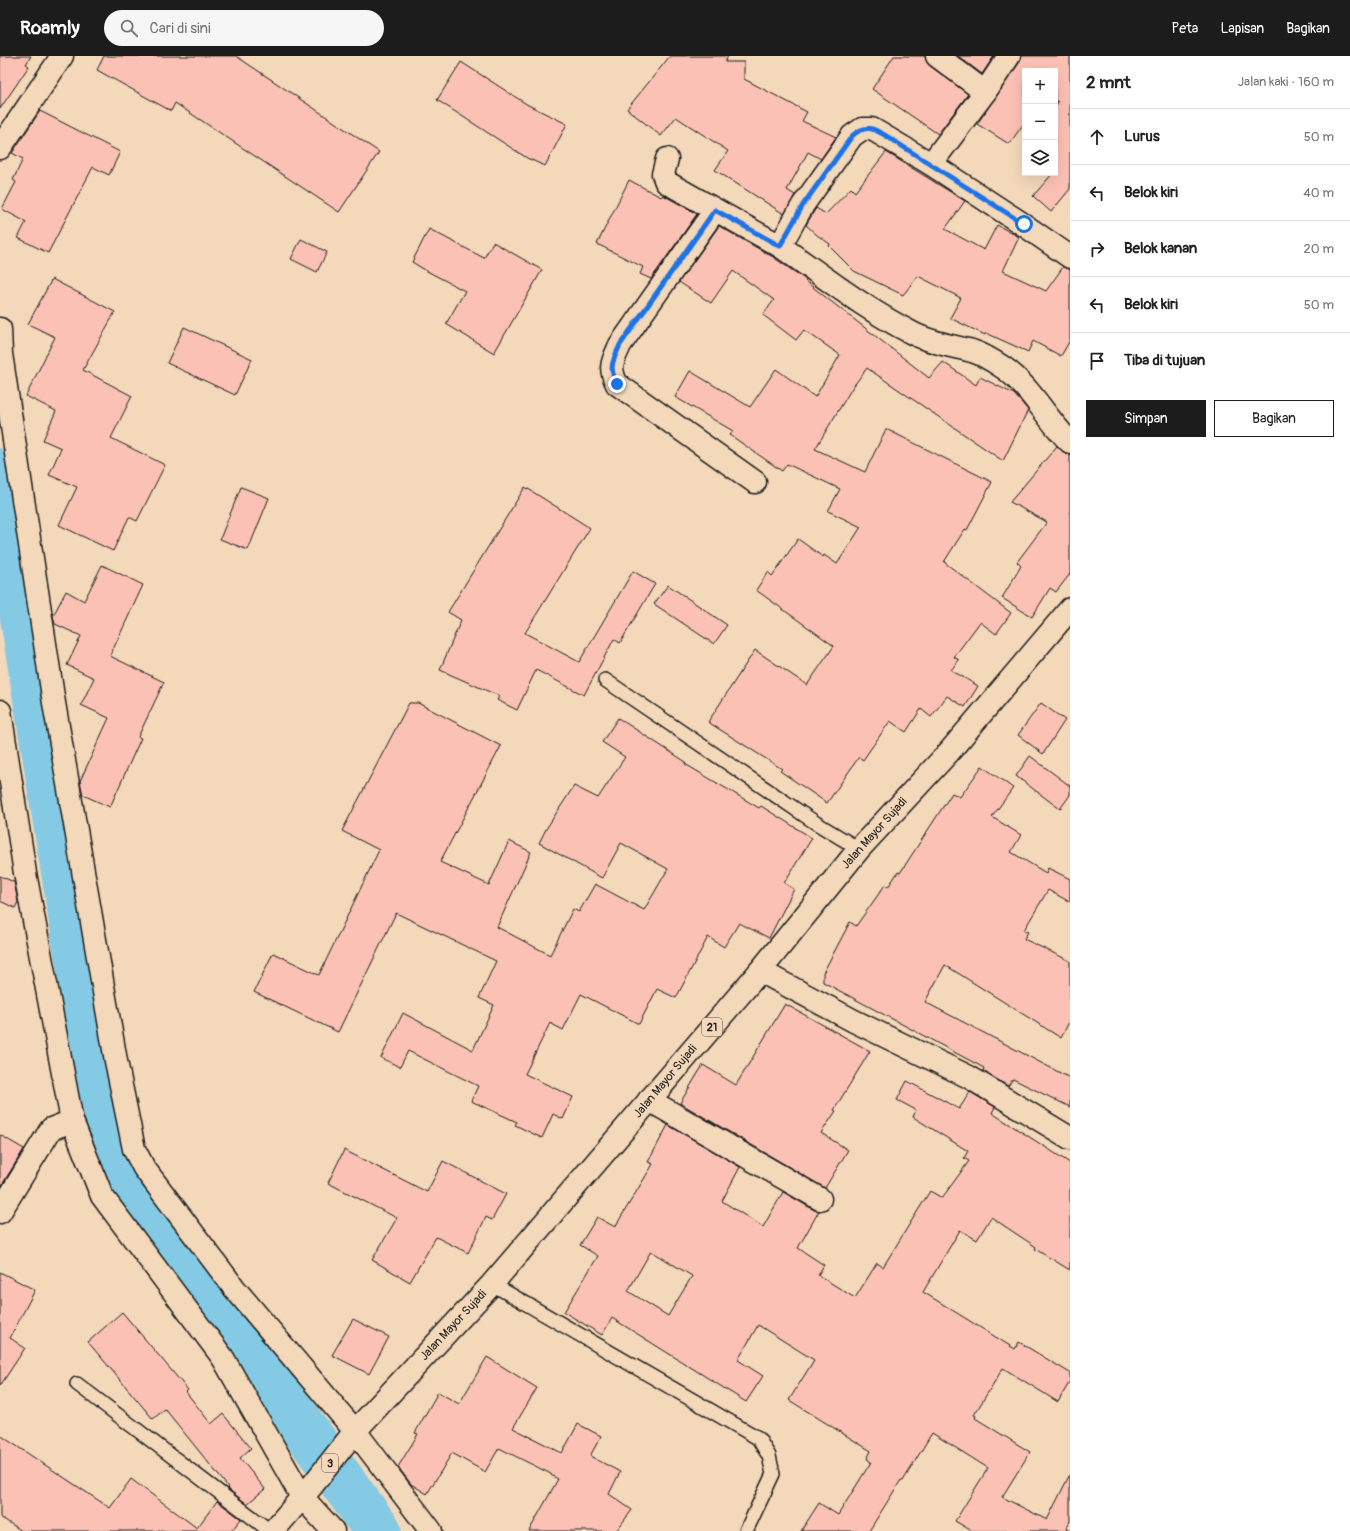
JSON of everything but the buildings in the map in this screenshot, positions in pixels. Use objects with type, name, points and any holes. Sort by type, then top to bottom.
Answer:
[{"type":"main road","points":[[0,148],[62,56]]},
{"type":"main road","points":[[938,56],[985,92]]},
{"type":"main road","points":[[931,164],[1010,56]]},
{"type":"main road","points":[[780,246],[803,205],[852,136],[862,129],[872,129],[931,164],[1024,224],[1070,257]]},
{"type":"main road","points":[[667,159],[663,174],[666,182],[780,246],[865,306],[915,335],[942,344],[974,351],[1004,368],[1026,386],[1043,408],[1057,430],[1070,442]]},
{"type":"main road","points":[[715,210],[620,345],[612,364],[612,374],[617,384],[755,482]]},
{"type":"main road","points":[[0,329],[1,354],[54,703],[115,1054],[134,1149],[144,1168],[235,1289],[351,1435],[431,1531]]},
{"type":"main road","name":"Jalan Mayor Sujadi","points":[[273,1531],[307,1492],[351,1435],[492,1284],[760,971],[859,849],[948,752],[1070,609]]},
{"type":"main road","points":[[0,711],[25,873],[72,1121],[102,1196],[223,1358],[333,1531]]},
{"type":"main road","points":[[760,971],[854,1021],[969,1076],[1070,1138]]},
{"type":"main road","points":[[649,1100],[820,1199]]},
{"type":"main road","points":[[0,1212],[51,1129],[72,1121]]},
{"type":"lane","points":[[605,680],[816,823],[859,849]]},
{"type":"lane","points":[[492,1284],[758,1438],[769,1456],[773,1474],[746,1531]]},
{"type":"lane","points":[[76,1384],[270,1531]]},
{"type":"waterway","points":[[0,472],[111,1161],[378,1531]]},
{"type":"route","points":[[617,384],[612,374],[612,364],[620,345],[715,210],[780,246],[803,205],[852,136],[857,131],[862,129],[872,129],[891,139],[1024,224]]}]
